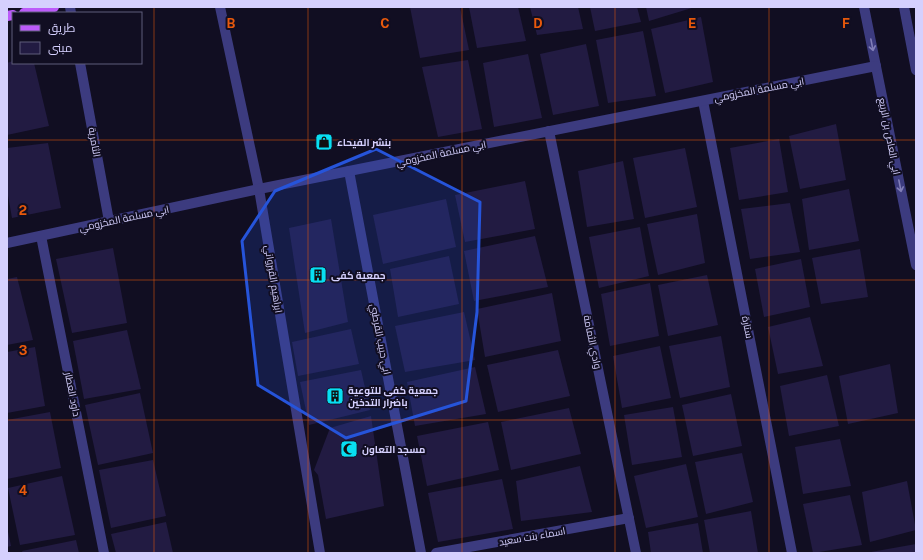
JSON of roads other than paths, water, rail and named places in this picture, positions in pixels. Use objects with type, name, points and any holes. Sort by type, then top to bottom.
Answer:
[{"type":"main road","points":[[29,12],[54,7]]},
{"type":"street","name":"ابراهيم القيرواني","points":[[220,7],[259,189],[320,553]]},
{"type":"street","name":"ابي العاص بن الربيع","points":[[864,7],[916,265]]},
{"type":"street","points":[[904,7],[916,70]]},
{"type":"street","name":"الثامرية","points":[[80,64],[109,221]]},
{"type":"street","name":"ابي مسلمة المخزومي","points":[[7,243],[259,189],[876,66]]},
{"type":"street","name":"ستارة","points":[[703,100],[792,553]]},
{"type":"street","name":"وادي الثمامة","points":[[549,131],[636,553]]},
{"type":"street","name":"ابي حبيب القرطبي","points":[[350,171],[421,553]]},
{"type":"street","name":"داود العطار","points":[[41,236],[104,553]]},
{"type":"street","name":"اسماء بنت سعيد","points":[[436,553],[629,518]]},
{"type":"place","name":"بنشر الفيحاء","points":[[324,142]]},
{"type":"place","name":"جمعية كفى","points":[[318,275]]},
{"type":"place","name":"جمعية كفى للتوعية باضرار التدخين","points":[[335,396]]},
{"type":"place","name":"مسجد التعاون","points":[[349,449]]}]
